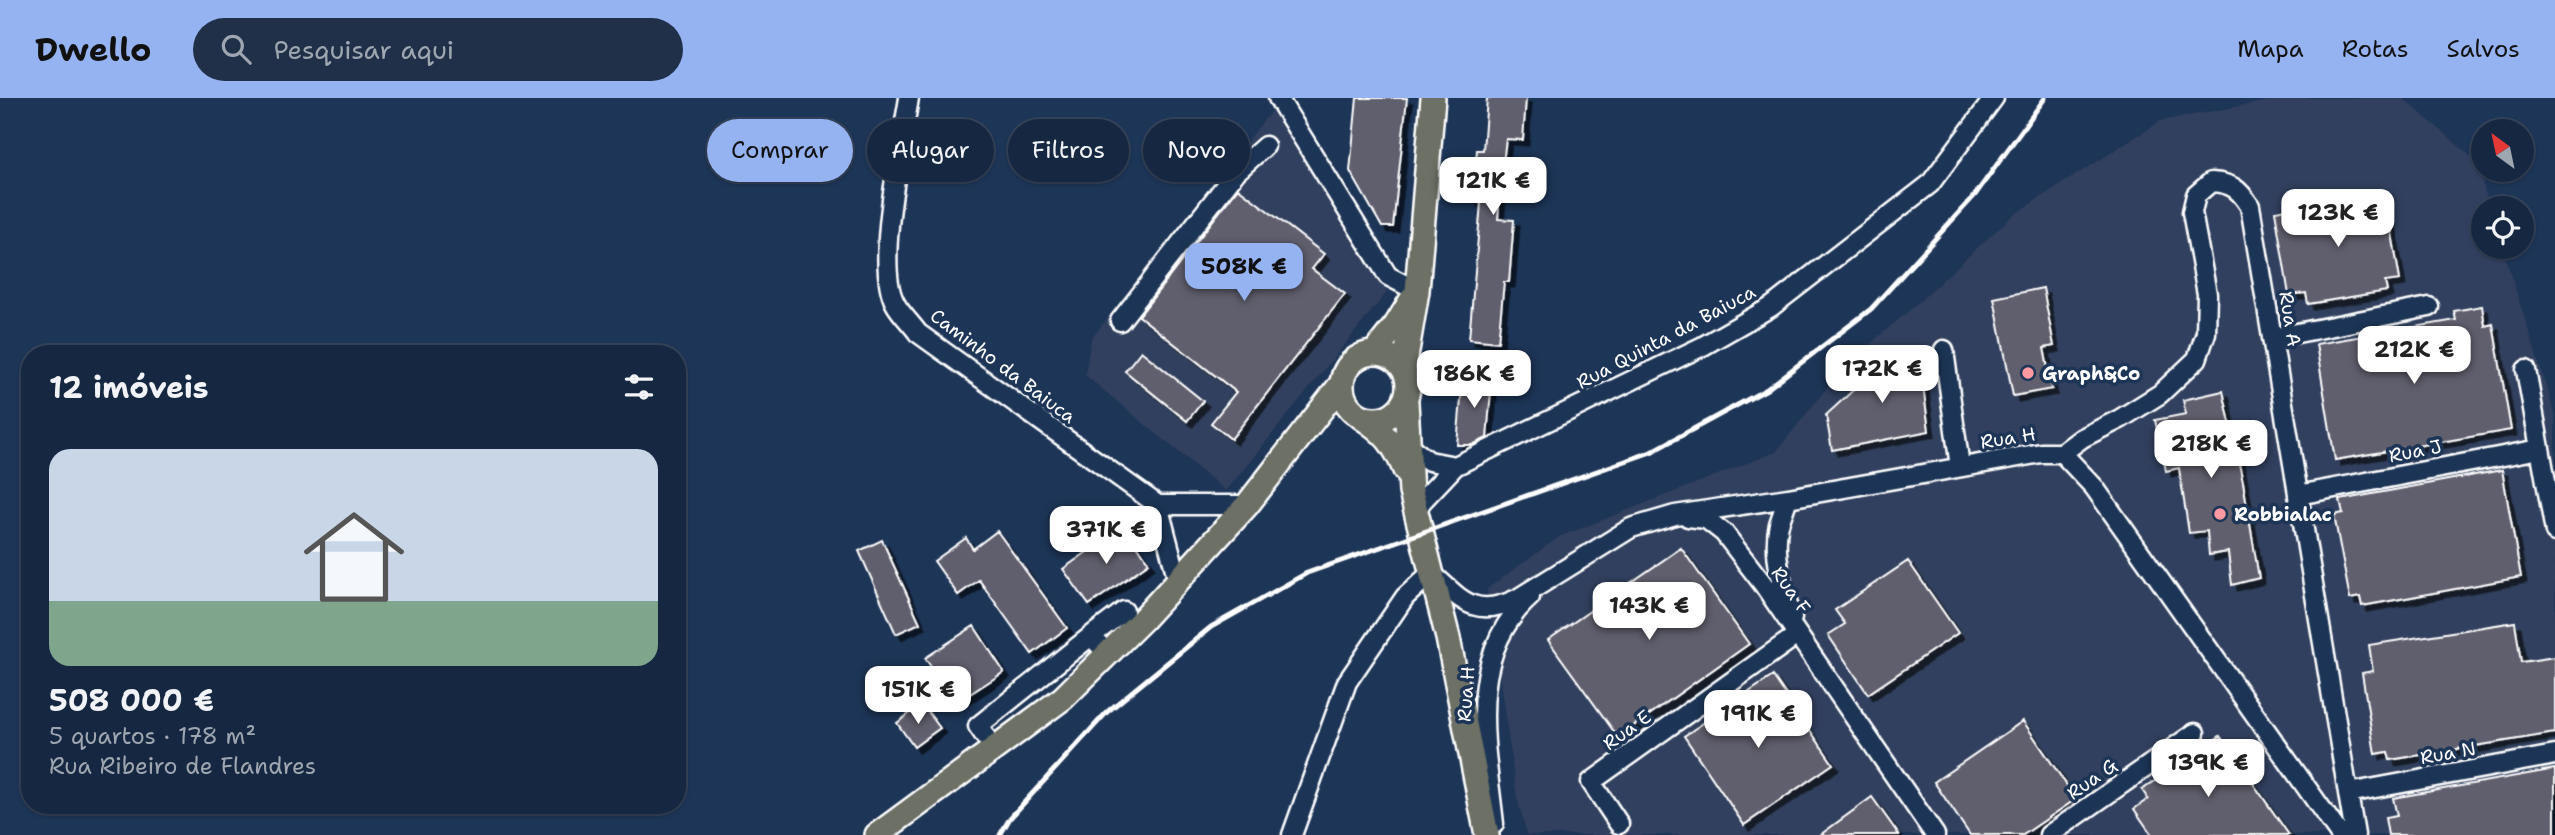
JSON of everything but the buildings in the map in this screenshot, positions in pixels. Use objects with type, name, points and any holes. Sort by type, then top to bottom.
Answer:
[{"type":"main road","points":[[1433,98],[1417,291],[1405,369],[1409,391],[1406,401],[1409,480],[1467,725],[1487,835]]},
{"type":"main road","points":[[1374,353],[1396,326],[1417,291]]},
{"type":"main road","points":[[1405,369],[1391,357],[1374,353],[1356,359],[1344,374],[1342,393],[1356,414],[1378,428],[1394,445],[1409,480]]},
{"type":"main road","points":[[877,835],[1063,698],[1178,581],[1247,505],[1342,383]]},
{"type":"main road","points":[[1302,437],[1356,414],[1381,420],[1399,410],[1406,401]]},
{"type":"street","name":"Caminho da Baiuca","points":[[909,98],[888,235],[886,273],[894,303],[918,333],[1158,505]]},
{"type":"street","points":[[1278,98],[1388,276],[1417,291]]},
{"type":"street","name":"Rua Quinta da Baiuca","points":[[1415,513],[1422,501],[1455,466],[1703,346],[1771,307],[1930,184],[1994,98]]},
{"type":"street","points":[[1120,321],[1236,172],[1265,146]]},
{"type":"street","name":"Rua A","points":[[2062,453],[2082,438],[2120,419],[2160,394],[2197,359],[2206,333],[2207,294],[2192,212],[2196,195],[2211,182],[2228,183],[2240,190],[2250,206],[2355,835]]},
{"type":"street","points":[[2272,338],[2429,307]]},
{"type":"street","points":[[1944,350],[1960,467]]},
{"type":"street","points":[[2526,370],[2555,532]]},
{"type":"street","points":[[1408,444],[1429,461],[1455,466]]},
{"type":"street","name":"Rua J","points":[[2298,495],[2540,449]]},
{"type":"street","name":"Rua H","points":[[1431,573],[1466,602],[1483,608],[1499,607],[1631,528],[1675,515],[1788,498],[2040,453],[2062,453],[2094,487],[2340,835]]},
{"type":"street","name":"Rua F","points":[[1788,498],[1778,527],[1779,557],[1784,595],[1797,635]]},
{"type":"street","points":[[1178,581],[1158,505],[1247,505]]},
{"type":"street","name":"Rua F","points":[[1675,515],[1706,519],[1724,533],[1797,635]]},
{"type":"street","points":[[1292,835],[1348,682],[1405,597],[1431,573]]},
{"type":"street","name":"Rua H","points":[[1496,835],[1483,719],[1488,664],[1501,632],[1522,604],[1551,578]]},
{"type":"street","points":[[994,749],[978,726],[1124,611]]},
{"type":"street","points":[[1797,635],[1935,835]]},
{"type":"street","name":"Rua E","points":[[1619,824],[1591,782],[1797,635]]},
{"type":"street","points":[[1091,636],[1108,654]]},
{"type":"street","name":"Rua G","points":[[2049,835],[2194,733]]},
{"type":"street","name":"Rua N","points":[[2348,793],[2555,755]]},
{"type":"shaded area","points":[[2283,98],[2403,98],[2471,157],[2471,182],[2482,182],[2486,196],[2471,196],[2471,259],[2506,259],[2555,414],[2555,835],[1527,835],[1517,797],[1487,589],[1559,537],[1776,452],[1845,365],[1910,310],[2013,215],[2161,121]]},
{"type":"shaded area","points":[[1272,110],[1387,292],[1226,491],[1085,375],[1091,339],[1215,182],[1250,182],[1250,138]]},
{"type":"railway","points":[[1000,835],[1010,818],[1107,712],[1211,627],[1307,573],[1651,452],[1767,389],[1871,309],[1975,195],[2045,98]]},
{"type":"place","name":"Graph&Co","points":[[2028,373]]},
{"type":"place","name":"Robbialac","points":[[2220,514]]}]
